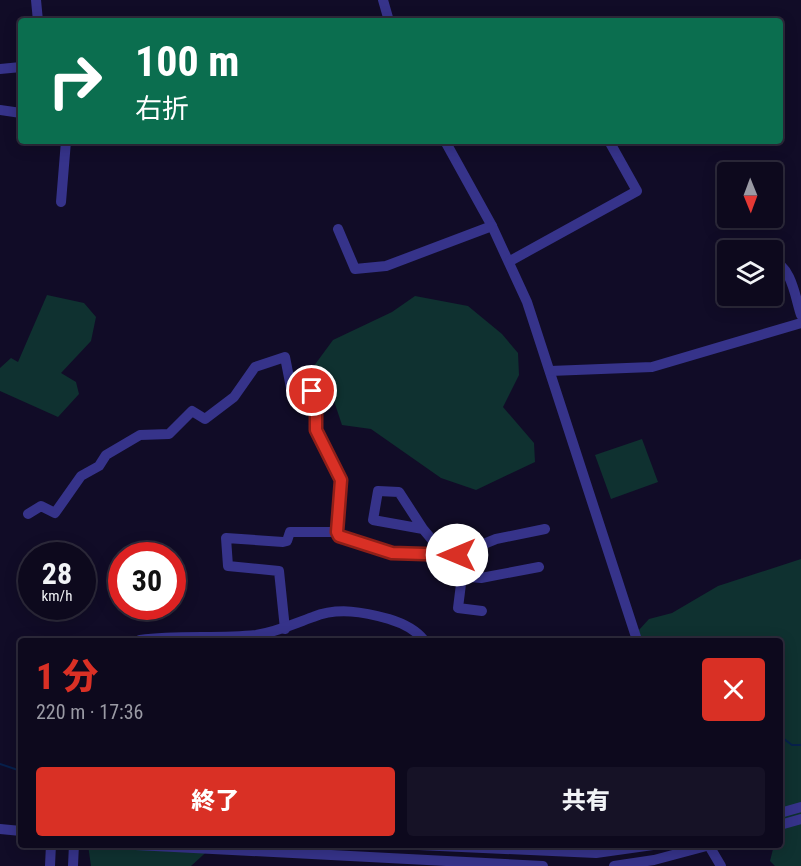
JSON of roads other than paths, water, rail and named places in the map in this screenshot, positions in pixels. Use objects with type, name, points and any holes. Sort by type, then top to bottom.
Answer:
[{"type":"street","points":[[36,0],[38,18]]},
{"type":"street","points":[[383,0],[388,18]]},
{"type":"street","points":[[0,69],[18,67]]},
{"type":"street","points":[[0,110],[18,112]]},
{"type":"street","points":[[61,202],[66,144]]},
{"type":"street","points":[[448,144],[510,261],[550,371],[636,638]]},
{"type":"street","points":[[510,261],[637,191],[611,144]]},
{"type":"street","points":[[338,229],[355,269],[386,266],[492,226]]},
{"type":"street","points":[[783,266],[801,315]]},
{"type":"street","points":[[550,371],[652,367],[801,323]]},
{"type":"street","points":[[28,514],[41,506],[55,513],[81,476],[99,466],[106,455],[140,435],[169,434],[192,411],[205,420],[234,397],[255,367],[285,357],[292,393],[312,391],[316,411],[316,430],[339,473],[337,532],[339,536],[392,553],[445,555],[470,550],[496,539],[545,529]]},
{"type":"street","points":[[423,529],[373,520],[378,491],[399,492],[423,529],[445,555]]},
{"type":"street","points":[[285,629],[279,571],[228,566],[226,538],[283,542],[286,541],[290,532],[337,532]]},
{"type":"street","points":[[470,550],[471,577],[481,578],[539,567]]},
{"type":"street","points":[[470,550],[458,608],[482,611]]},
{"type":"street","points":[[186,638],[256,635],[285,629],[331,612],[365,612],[412,629],[422,638]]},
{"type":"street","points":[[783,812],[801,807]]},
{"type":"street","points":[[783,824],[801,819]]},
{"type":"street","points":[[0,829],[18,831]]},
{"type":"street","points":[[50,866],[51,848]]},
{"type":"street","points":[[73,866],[74,848]]},
{"type":"street","points":[[194,848],[543,866]]},
{"type":"street","points":[[485,848],[596,853],[632,848]]},
{"type":"street","points":[[614,866],[654,860],[699,848]]},
{"type":"street","points":[[712,848],[721,866]]},
{"type":"waterway","points":[[783,738],[792,745],[801,745]]},
{"type":"waterway","points":[[0,764],[18,770]]}]
